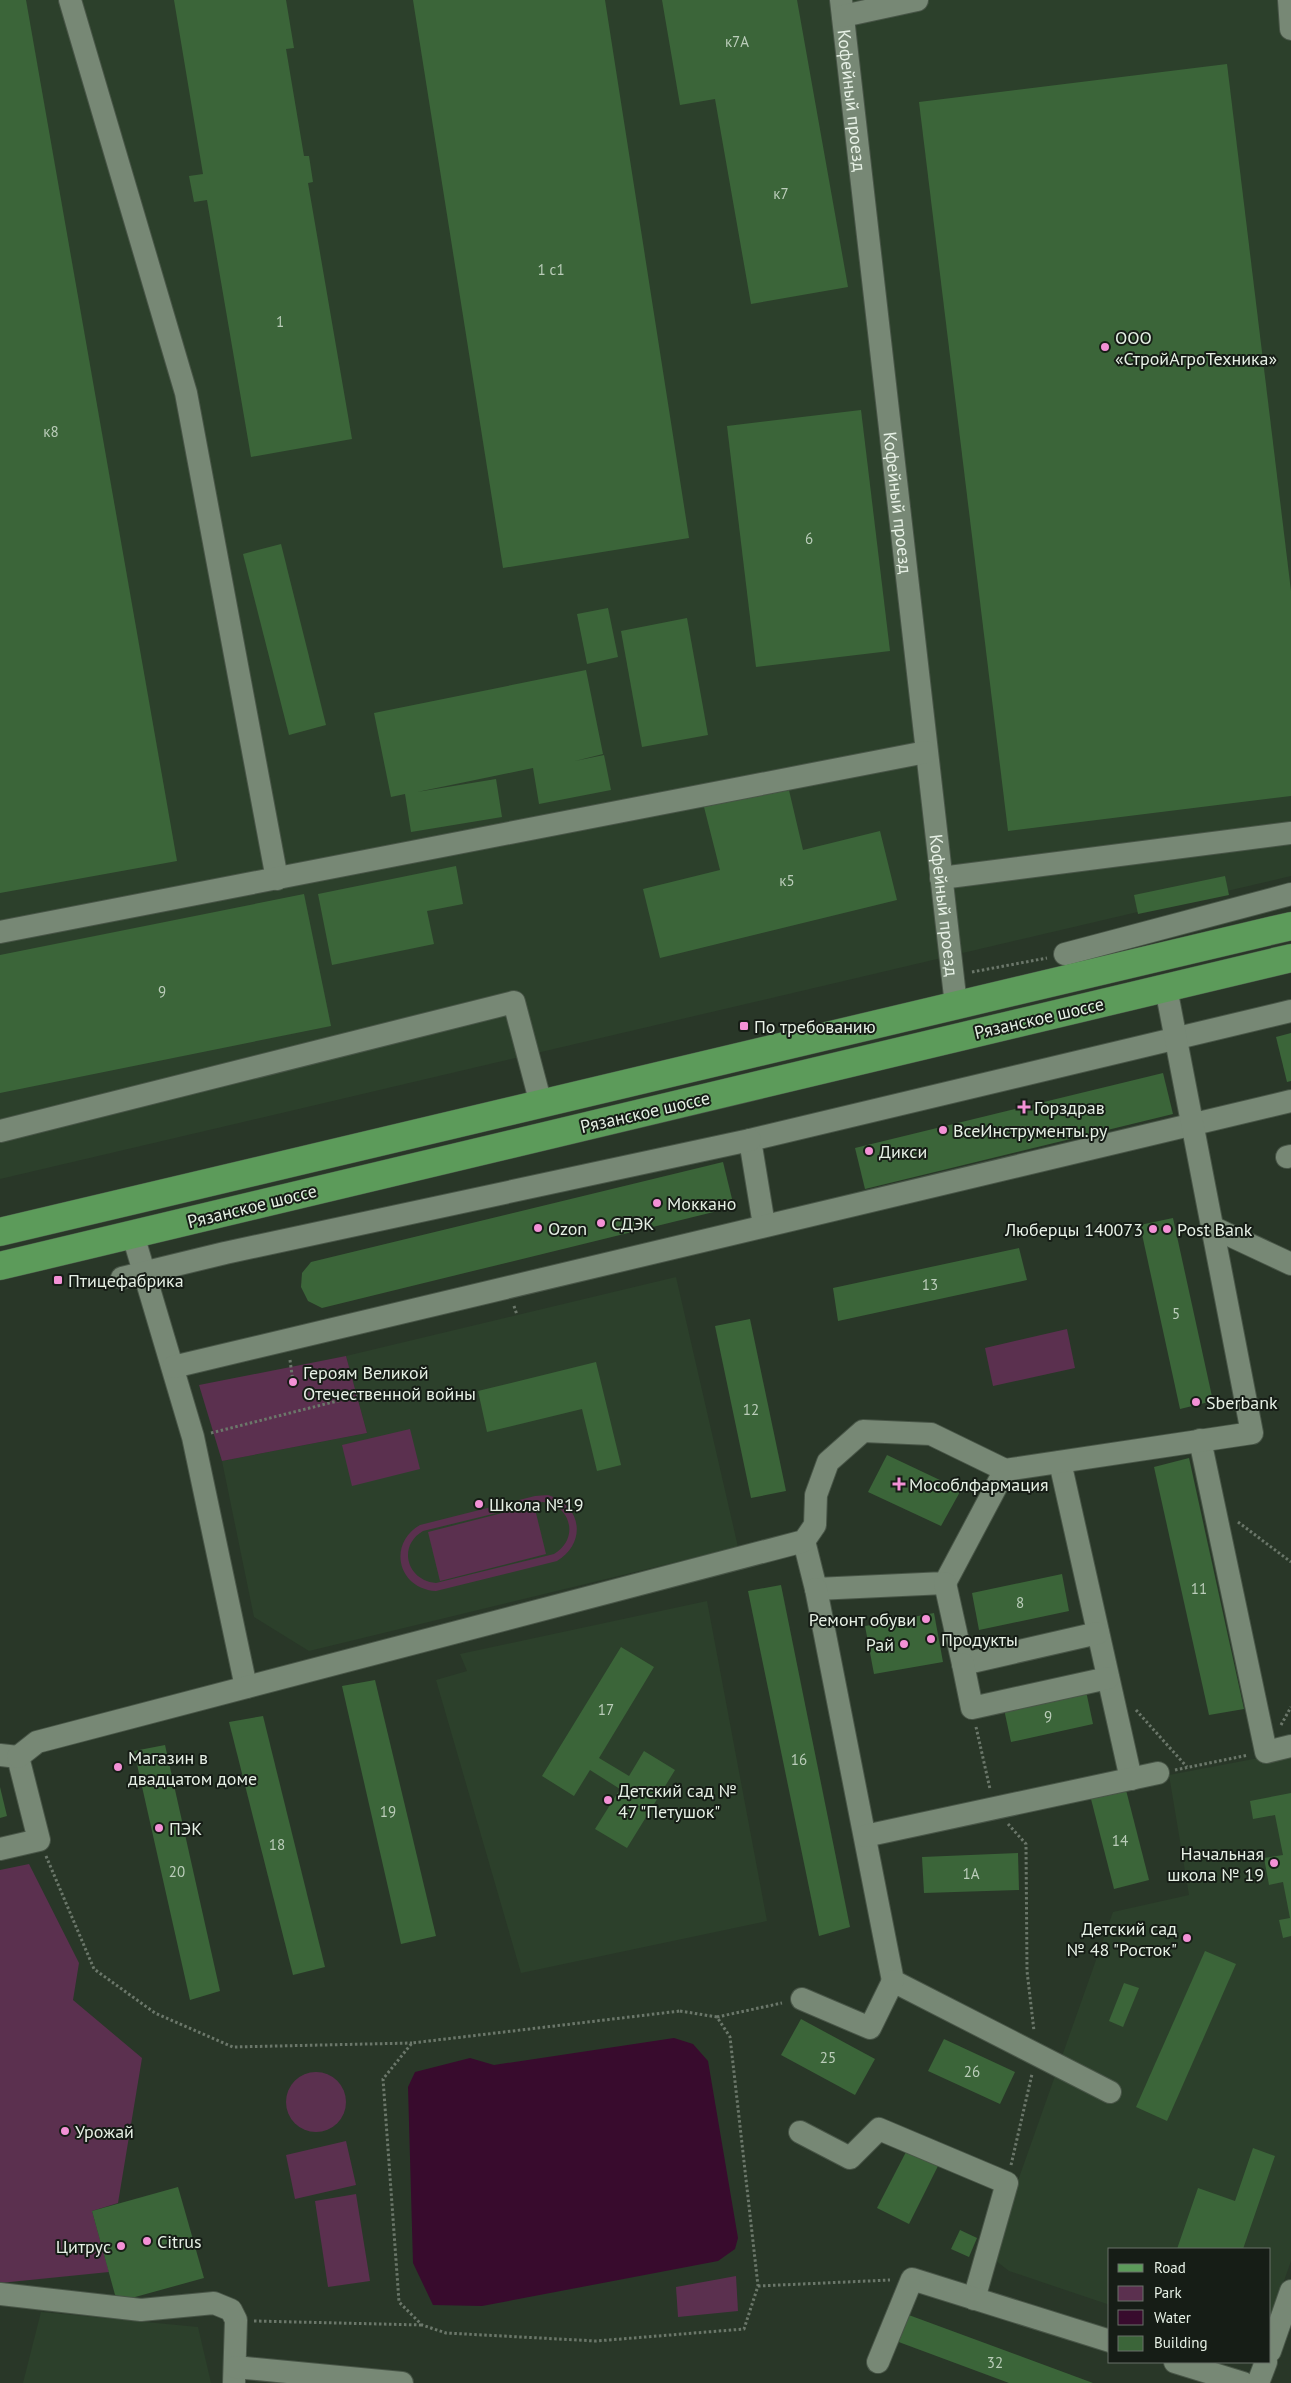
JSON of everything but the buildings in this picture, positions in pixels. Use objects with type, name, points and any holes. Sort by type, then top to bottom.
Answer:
[{"type":"main road","name":"Рязанское шоссе","points":[[0,1232],[1291,926]]},
{"type":"main road","name":"Рязанское шоссе","points":[[0,1266],[1291,958]]},
{"type":"street","points":[[70,0],[186,393],[277,879]]},
{"type":"street","points":[[842,8],[917,0]]},
{"type":"street","points":[[1289,0],[1291,29]]},
{"type":"street","name":"Кофейный проезд","points":[[842,8],[956,1005]]},
{"type":"street","points":[[0,932],[926,752]]},
{"type":"street","points":[[941,878],[1291,833]]},
{"type":"street","points":[[1065,954],[1291,894]]},
{"type":"street","points":[[0,1849],[39,1840],[9,1756],[37,1742],[804,1541],[815,1525],[816,1495],[828,1462],[863,1431],[930,1434],[1005,1470],[1252,1433],[1166,988]]},
{"type":"street","points":[[0,1131],[514,1002],[541,1104]]},
{"type":"street","points":[[122,1278],[145,1274],[225,1253],[750,1140],[1291,1010]]},
{"type":"street","points":[[173,1367],[1291,1101]]},
{"type":"street","points":[[750,1140],[764,1225]]},
{"type":"street","points":[[1212,1227],[1291,1264]]},
{"type":"street","points":[[133,1235],[194,1437],[246,1687]]},
{"type":"street","points":[[1200,1440],[1266,1752],[1291,1746]]},
{"type":"street","points":[[1060,1462],[1131,1779]]},
{"type":"street","points":[[1005,1470],[945,1583],[972,1708],[1108,1678]]},
{"type":"street","points":[[802,1999],[870,2028],[893,1981],[816,1589],[804,1541]]},
{"type":"street","points":[[816,1589],[945,1583]]},
{"type":"street","points":[[963,1664],[1098,1633]]},
{"type":"street","points":[[865,1836],[1158,1774]]},
{"type":"street","points":[[893,1981],[1110,2092]]},
{"type":"street","points":[[800,2132],[850,2158],[879,2129],[1008,2183],[974,2299]]},
{"type":"street","points":[[878,2362],[912,2279],[1108,2340]]},
{"type":"street","points":[[1271,2348],[1291,2291]]},
{"type":"street","points":[[0,2294],[141,2310],[214,2303],[231,2310],[236,2320],[235,2375],[402,2383]]},
{"type":"street","points":[[1178,2363],[1243,2383]]},
{"type":"street","points":[[1258,2383],[1266,2363]]},
{"type":"path","points":[[194,1437],[357,1396]]},
{"type":"path","points":[[1215,1504],[1291,1562]]},
{"type":"path","points":[[1132,1705],[1187,1768]]},
{"type":"path","points":[[1158,1774],[1266,1752],[1291,1707]]},
{"type":"path","points":[[972,1708],[994,1808],[1026,1844],[1027,1971],[1036,2054],[1008,2183]]},
{"type":"path","points":[[39,1840],[94,1969],[155,2014],[233,2047],[412,2043],[680,2011],[717,2017],[802,1999]]},
{"type":"path","points":[[236,2320],[422,2325],[446,2333],[596,2341],[744,2330],[758,2286],[730,2036],[717,2017]]},
{"type":"path","points":[[412,2043],[383,2079],[399,2302],[422,2325]]},
{"type":"path","points":[[758,2286],[912,2279]]},
{"type":"shaded area","points":[[0,0],[1291,0],[1291,876],[0,1179]]},
{"type":"shaded area","name":"Школа №19","points":[[676,1277],[738,1547],[309,1651],[254,1617],[222,1461],[367,1433],[346,1356]]},
{"type":"shaded area","name":"Детский сад № 47 \"Петушок\"","points":[[707,1601],[767,1921],[521,1973],[436,1680],[467,1671],[460,1654]]},
{"type":"shaded area","points":[[1291,1752],[1291,2261],[1271,2318],[1271,2248],[1108,2248],[1108,2304],[1009,2271],[991,2257],[1113,1912],[1189,1895],[1169,1775]]},
{"type":"shaded area","points":[[41,2312],[198,2327],[211,2383],[23,2383]]},
{"type":"green space","points":[[1067,1329],[1075,1368],[993,1386],[985,1348]]},
{"type":"green space","points":[[346,1356],[367,1433],[222,1461],[199,1385]]},
{"type":"green space","points":[[410,1429],[420,1469],[352,1486],[342,1445]]},
{"type":"green space","points":[[548,1495],[559,1500],[568,1507],[574,1516],[576,1535],[573,1544],[567,1553],[557,1561],[436,1591],[413,1583],[406,1574],[401,1564],[403,1543],[410,1533],[420,1525],[535,1496]],"holes":[[[542,1502],[552,1504],[560,1509],[569,1523],[567,1540],[562,1548],[554,1554],[436,1583],[426,1581],[412,1570],[408,1554],[410,1545],[415,1537],[423,1531]]]},
{"type":"green space","points":[[534,1505],[546,1554],[440,1581],[428,1532]]},
{"type":"green space","name":"Урожай","points":[[29,1864],[79,1963],[73,2000],[142,2058],[118,2203],[92,2211],[109,2272],[0,2283],[0,1870]]},
{"type":"green space","points":[[316,2072],[333,2077],[341,2085],[346,2102],[341,2119],[333,2127],[316,2132],[299,2127],[291,2119],[286,2102],[291,2085],[299,2077]]},
{"type":"green space","points":[[346,2141],[356,2185],[295,2199],[286,2155]]},
{"type":"green space","points":[[356,2194],[370,2281],[328,2287],[315,2201]]},
{"type":"green space","points":[[736,2276],[738,2311],[678,2317],[676,2287]]},
{"type":"water","points":[[674,2038],[693,2044],[708,2061],[738,2238],[735,2249],[718,2261],[482,2306],[433,2305],[413,2263],[408,2087],[415,2072],[470,2058],[494,2065]]},
{"type":"place","name":"ООО «СтройАгроТехника»","points":[[1105,347]]},
{"type":"place","name":"По требованию","points":[[744,1026]]},
{"type":"place","name":"Горздрав","points":[[1024,1107]]},
{"type":"place","name":"ВсеИнструменты.ру","points":[[943,1130]]},
{"type":"place","name":"Дикси","points":[[869,1151]]},
{"type":"place","name":"Моккано","points":[[657,1203]]},
{"type":"place","name":"СДЭК","points":[[601,1223]]},
{"type":"place","name":"Ozon","points":[[538,1228]]},
{"type":"place","name":"Люберцы 140073","points":[[1153,1229]]},
{"type":"place","name":"Post Bank","points":[[1167,1229]]},
{"type":"place","name":"Птицефабрика","points":[[58,1280]]},
{"type":"place","name":"Героям Великой Отечественной войны","points":[[293,1382]]},
{"type":"place","name":"Sberbank","points":[[1196,1402]]},
{"type":"place","name":"Мособлфармация","points":[[899,1484]]},
{"type":"place","name":"Школа №19","points":[[479,1504]]},
{"type":"place","name":"Ремонт обуви","points":[[926,1619]]},
{"type":"place","name":"Продукты","points":[[931,1639]]},
{"type":"place","name":"Рай","points":[[904,1644]]},
{"type":"place","name":"Магазин в двадцатом доме","points":[[118,1767]]},
{"type":"place","name":"Детский сад № 47 \"Петушок\"","points":[[608,1800]]},
{"type":"place","name":"ПЭК","points":[[159,1828]]},
{"type":"place","name":"Начальная школа № 19","points":[[1274,1863]]},
{"type":"place","name":"Детский сад № 48 \"Росток\"","points":[[1187,1938]]},
{"type":"place","name":"Урожай","points":[[65,2131]]},
{"type":"place","name":"Citrus","points":[[147,2241]]},
{"type":"place","name":"Цитрус","points":[[121,2246]]}]
